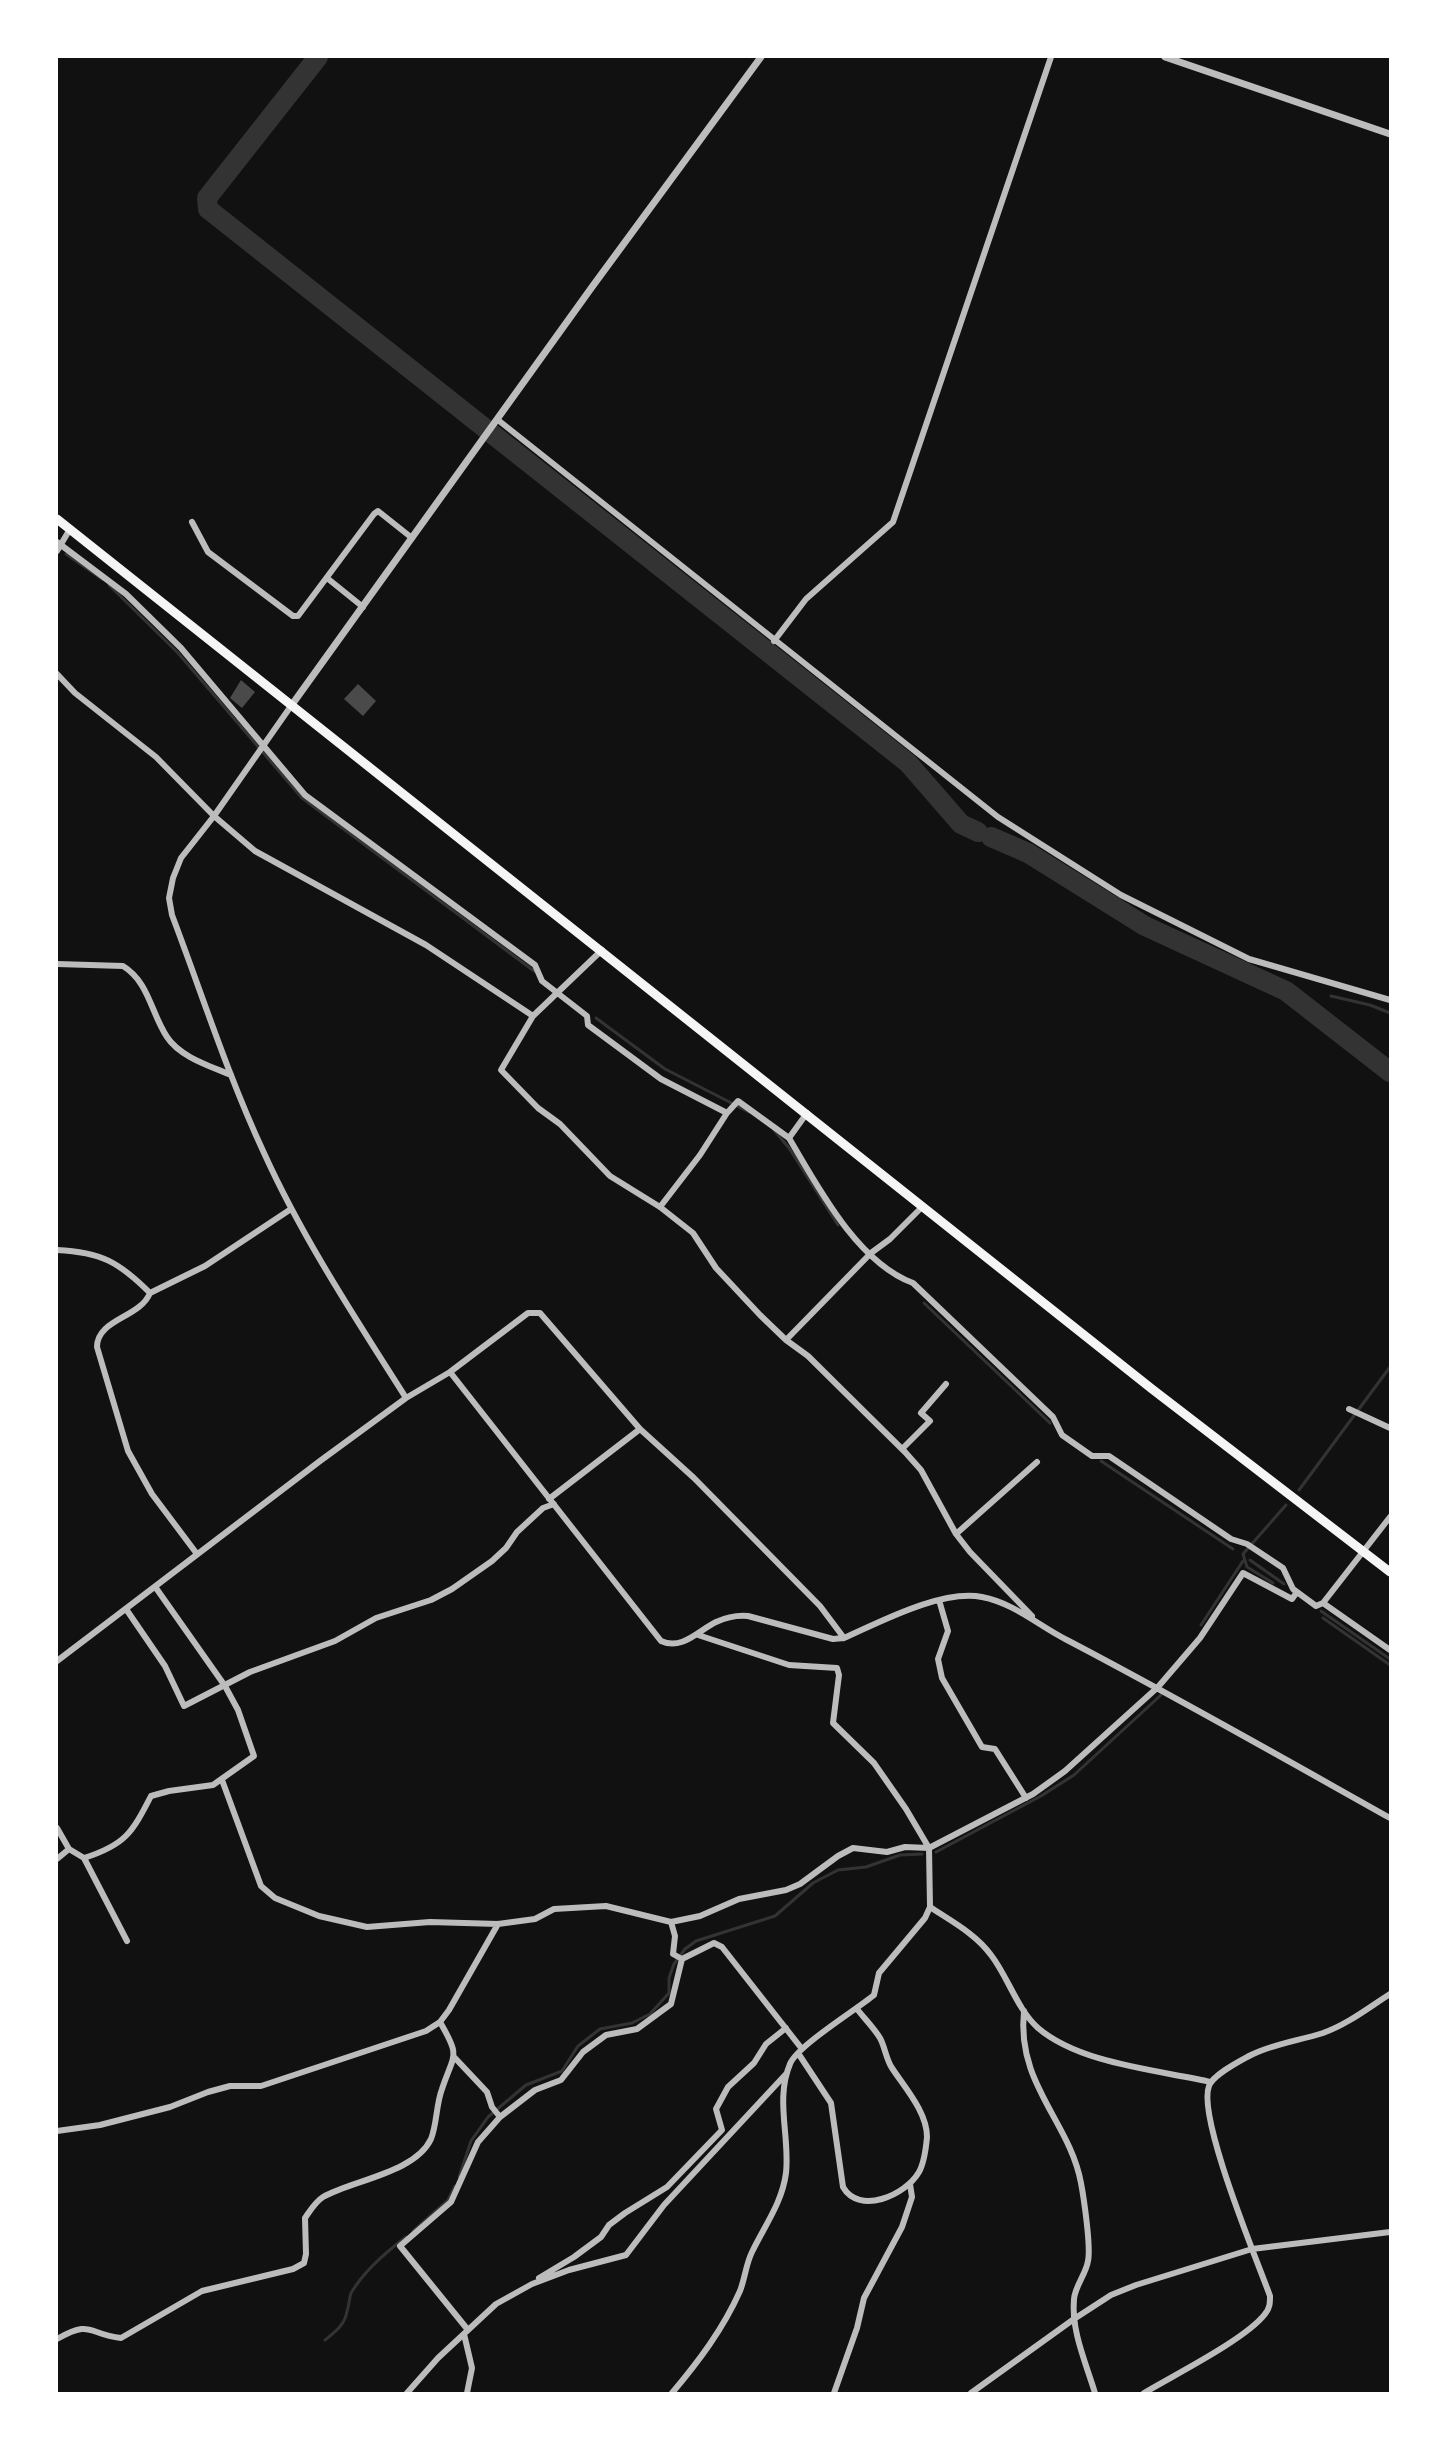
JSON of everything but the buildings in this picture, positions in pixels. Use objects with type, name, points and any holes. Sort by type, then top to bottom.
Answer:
[{"type":"main road","points":[[57,519],[1152,1389],[1390,1572]]},
{"type":"street","points":[[406,1398],[341,1296],[291,1209],[264,1153],[231,1075],[172,915],[170,898],[172,878],[181,858],[214,816],[592,287],[761,57]]},
{"type":"street","points":[[774,641],[806,599],[893,522],[1051,57]]},
{"type":"street","points":[[1165,57],[1390,134]]},
{"type":"street","points":[[496,423],[998,817],[1121,895],[1249,959],[1390,1000]]},
{"type":"street","points":[[192,522],[208,552],[293,616],[298,616],[374,513],[378,512],[412,538]]},
{"type":"street","points":[[70,529],[59,546],[126,594],[181,648],[262,749],[305,795],[535,965],[542,981],[587,1016],[588,1025],[661,1079],[729,1111]]},
{"type":"street","points":[[327,578],[363,607]]},
{"type":"street","points":[[57,674],[75,693],[156,757],[214,816],[255,851],[272,863],[350,902],[426,945],[533,1016]]},
{"type":"street","points":[[602,950],[533,1016],[501,1070],[610,1176],[660,1208],[693,1233],[716,1268],[786,1340],[808,1356],[921,1470],[956,1534],[970,1552],[1034,1618],[1064,1639],[1158,1687],[1390,1818]]},
{"type":"street","points":[[57,964],[123,966],[131,971],[140,980],[167,1037],[177,1048],[231,1075]]},
{"type":"street","points":[[660,1208],[738,1101],[789,1138],[832,1210],[871,1252],[899,1278],[914,1283],[1053,1417],[1062,1436],[1092,1456],[1109,1456],[1231,1539],[1254,1548],[1282,1568],[1293,1589],[1316,1606],[1323,1603],[1390,1517]]},
{"type":"street","points":[[789,1138],[807,1113]]},
{"type":"street","points":[[786,1340],[871,1252],[890,1239],[923,1206]]},
{"type":"street","points":[[197,1554],[152,1494],[128,1451],[97,1347],[97,1338],[101,1330],[146,1303],[150,1293],[205,1266],[291,1209]]},
{"type":"street","points":[[57,1250],[97,1255],[111,1260],[126,1269],[150,1293]]},
{"type":"street","points":[[57,1661],[406,1398],[450,1372],[528,1313],[540,1313],[640,1429],[694,1478],[820,1606],[844,1638]]},
{"type":"street","points":[[450,1372],[661,1641],[676,1643],[698,1635],[715,1622],[737,1616],[748,1616],[833,1639],[844,1638],[939,1600],[982,1597],[1034,1618]]},
{"type":"street","points":[[902,1449],[930,1421],[921,1413],[946,1384]]},
{"type":"street","points":[[1353,1411],[1390,1428]]},
{"type":"street","points":[[126,1609],[165,1666],[184,1706],[249,1672],[335,1641],[386,1614],[431,1600],[452,1589],[492,1561],[506,1548],[517,1532],[543,1508],[640,1429]]},
{"type":"street","points":[[956,1534],[1037,1462]]},
{"type":"street","points":[[222,1780],[261,1886],[275,1898],[319,1917],[367,1927],[430,1922],[498,1924],[535,1919],[554,1909],[606,1906],[671,1922],[700,1916],[739,1899],[786,1890],[853,1848],[887,1852],[905,1847],[929,1848],[1026,1798],[1065,1771],[1158,1687],[1200,1638],[1243,1573],[1292,1599],[1298,1592]]},
{"type":"street","points":[[84,1858],[120,1843],[132,1832],[151,1796],[213,1785],[254,1756],[238,1710],[225,1686],[156,1588]]},
{"type":"street","points":[[939,1600],[948,1631],[938,1659],[942,1678],[982,1747],[995,1749],[1026,1798]]},
{"type":"street","points":[[1323,1603],[1390,1650]]},
{"type":"street","points":[[672,2393],[700,2360],[727,2319],[741,2288],[751,2253],[784,2190],[787,2169],[782,2101],[790,2063],[800,2051],[874,1995],[879,1973],[925,1918],[930,1907],[929,1848],[906,1809],[874,1763],[833,1723],[839,1675],[837,1668],[789,1665],[698,1635]]},
{"type":"street","points":[[57,1828],[69,1849],[84,1858],[127,1941]]},
{"type":"street","points":[[57,1859],[69,1849]]},
{"type":"street","points":[[930,1907],[972,1936],[990,1954],[1024,2011],[1038,2028],[1092,2056],[1211,2082]]},
{"type":"street","points":[[671,1922],[675,1936],[673,1954],[679,1957],[714,1943],[722,1947],[786,2028],[831,2103],[843,2187],[849,2197],[858,2201],[875,2201],[910,2184],[924,2160],[927,2136],[924,2118],[891,2067],[880,2038],[857,2009]]},
{"type":"street","points":[[57,2131],[100,2125],[160,2110],[230,2086],[261,2086],[316,2065],[384,2047],[426,2031],[440,2022],[466,1982],[498,1924]]},
{"type":"street","points":[[468,2393],[472,2368],[466,2332],[400,2246],[451,2202],[478,2142],[499,2115],[536,2090],[561,2080],[583,2052],[606,2035],[637,2029],[653,2020],[671,2004],[679,1957]]},
{"type":"street","points":[[1144,2393],[1251,2328],[1267,2313],[1270,2296],[1222,2167],[1209,2112],[1207,2090],[1211,2082],[1248,2057],[1325,2032],[1355,2018],[1390,1994]]},
{"type":"street","points":[[1024,2011],[1022,2031],[1036,2087],[1070,2151],[1081,2181],[1089,2260],[1074,2297],[1074,2319],[1095,2393]]},
{"type":"street","points":[[57,2339],[75,2328],[86,2327],[121,2338],[202,2291],[293,2268],[304,2263],[305,2218],[321,2198],[403,2165],[421,2152],[431,2139],[441,2091],[455,2058],[453,2044],[440,2022]]},
{"type":"street","points":[[407,2393],[496,2304],[532,2284],[592,2244],[625,2213],[667,2187],[722,2130],[716,2109],[728,2087],[754,2062],[766,2044],[786,2028]]},
{"type":"street","points":[[455,2058],[487,2092],[492,2107],[499,2115]]},
{"type":"street","points":[[532,2284],[569,2270],[626,2255],[664,2205],[787,2073]]},
{"type":"street","points":[[834,2393],[857,2328],[864,2298],[905,2220],[912,2197],[910,2184]]},
{"type":"street","points":[[971,2393],[1074,2319],[1111,2295],[1136,2285],[1252,2249],[1390,2232]]},
{"type":"waterway","points":[[318,57],[207,198],[208,209],[908,763],[961,824],[978,832]]},
{"type":"waterway","points":[[66,554],[102,579]]},
{"type":"waterway","points":[[109,585],[178,653],[302,798],[534,971]]},
{"type":"waterway","points":[[991,837],[1028,853],[1145,926],[1286,991],[1390,1072]]},
{"type":"waterway","points":[[1331,996],[1370,1005],[1390,1013]]},
{"type":"waterway","points":[[1312,1009],[1316,1006]]},
{"type":"waterway","points":[[596,1018],[665,1069],[749,1112]]},
{"type":"waterway","points":[[774,1130],[789,1148],[838,1225]]},
{"type":"waterway","points":[[924,1303],[1050,1423]]},
{"type":"waterway","points":[[1299,1490],[1390,1367]]},
{"type":"waterway","points":[[1101,1461],[1233,1549]]},
{"type":"waterway","points":[[1273,1583],[1247,1567],[1243,1554],[1286,1505]]},
{"type":"waterway","points":[[1250,1560],[1284,1584]]},
{"type":"waterway","points":[[1201,1625],[1243,1561]]},
{"type":"waterway","points":[[1321,1611],[1390,1659]]},
{"type":"waterway","points":[[1323,1618],[1390,1665]]},
{"type":"waterway","points":[[936,1852],[1041,1796],[1074,1775],[1161,1695]]},
{"type":"waterway","points":[[459,2177],[471,2141],[488,2117],[526,2085],[562,2071],[578,2046],[600,2029],[632,2023],[650,2014],[669,1993],[669,1978],[674,1964],[685,1949],[696,1941],[775,1916],[813,1883],[838,1870],[866,1867],[900,1855],[922,1854]]},
{"type":"waterway","points":[[413,2231],[448,2200],[455,2186]]},
{"type":"waterway","points":[[325,2340],[339,2328],[344,2320],[351,2293],[362,2277],[406,2237]]}]
